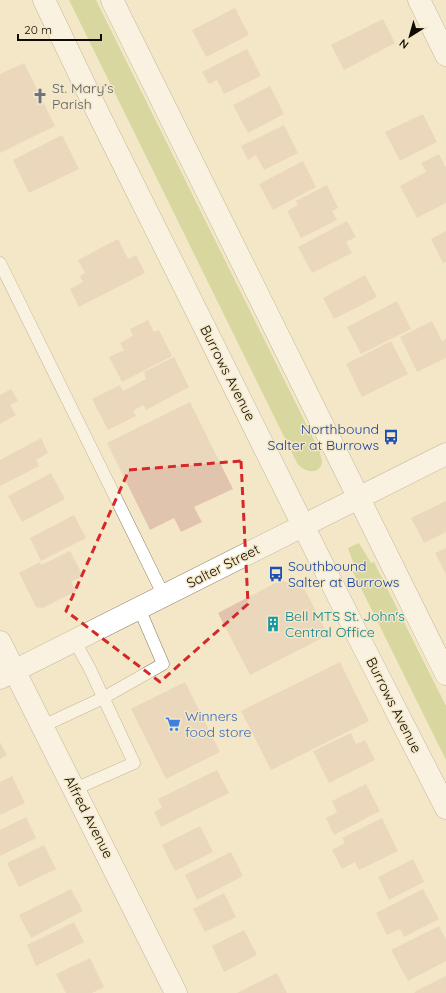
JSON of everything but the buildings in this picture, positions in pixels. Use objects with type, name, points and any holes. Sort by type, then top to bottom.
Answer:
[{"type":"street","name":"Burrows Avenue","points":[[44,0],[98,113],[361,642],[446,808]]},
{"type":"street","points":[[112,0],[446,674]]},
{"type":"street","points":[[419,0],[446,55]]},
{"type":"street","name":"Salter Street","points":[[7,674],[446,454]]},
{"type":"street","name":"Alfred Avenue","points":[[0,642],[7,674],[43,726],[176,993]]},
{"type":"lane","points":[[0,263],[164,596]]},
{"type":"lane","points":[[43,726],[103,698],[163,664],[139,608]]},
{"type":"lane","points":[[74,640],[134,763],[75,789]]},
{"type":"highlighted area","points":[[241,461],[248,604],[160,682],[66,611],[129,470]]},
{"type":"green space","points":[[69,0],[96,0],[320,452],[322,462],[321,466],[315,471],[303,469],[297,463]]},
{"type":"green space","points":[[359,543],[371,563],[374,562],[446,706],[446,760],[353,572],[356,571],[348,548]]},
{"type":"place","name":"St. Mary’s Parish","points":[[40,96]]},
{"type":"place","name":"Northbound Salter at Burrows","points":[[391,437]]},
{"type":"place","name":"Southbound Salter at Burrows","points":[[276,574]]},
{"type":"place","name":"Bell MTS St. John's Central Office","points":[[273,624]]},
{"type":"place","name":"Winners food store","points":[[173,724]]}]
